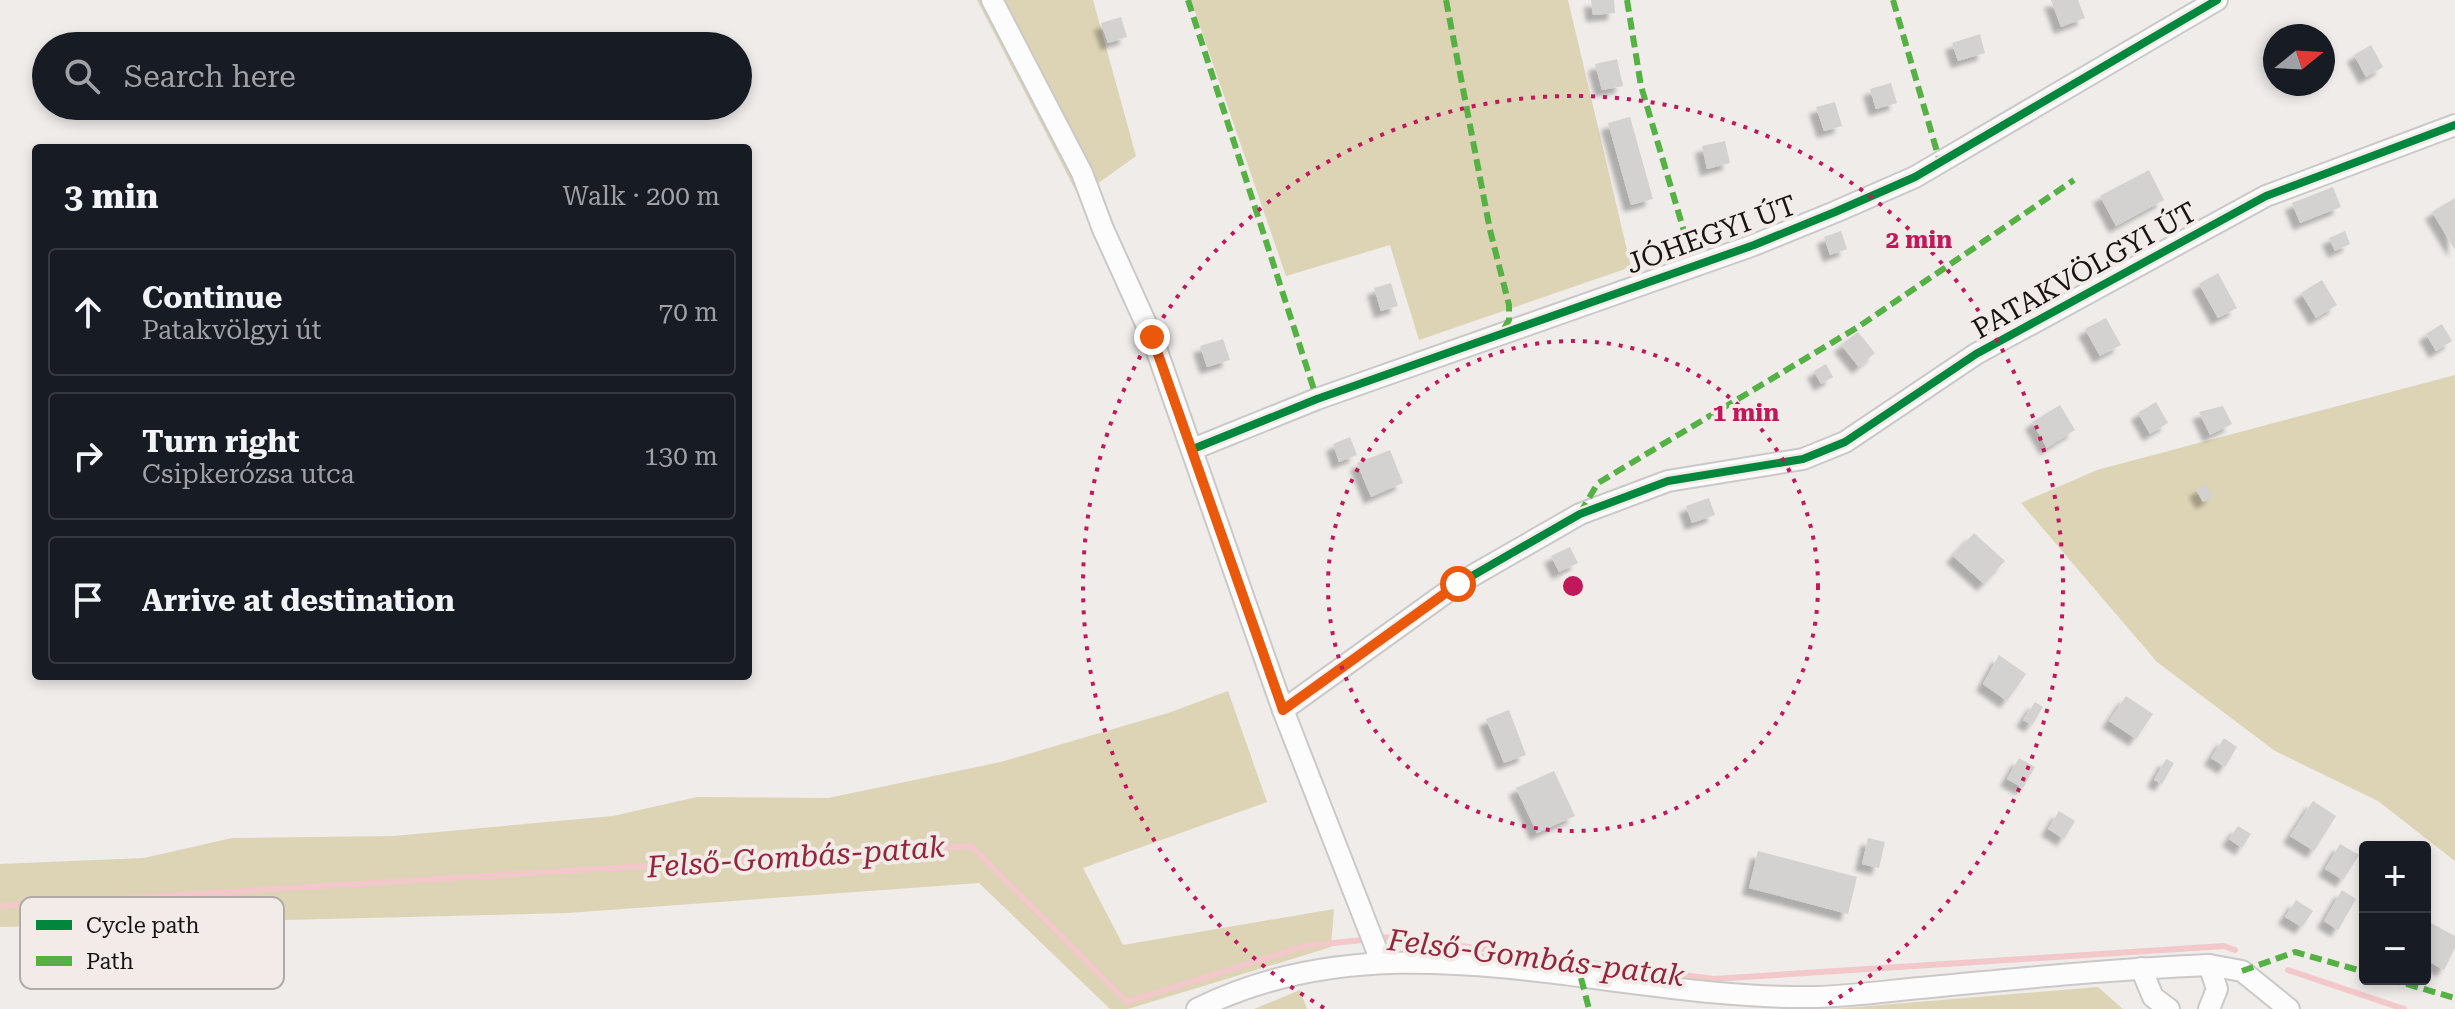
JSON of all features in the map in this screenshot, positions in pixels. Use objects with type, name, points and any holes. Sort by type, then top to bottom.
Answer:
[{"type":"street","points":[[992,0],[1082,173],[1103,229],[1152,337],[1283,710],[1378,955]]},
{"type":"street","name":"JÓHEGYI ÚT","points":[[1193,449],[1317,399],[1754,245],[1915,177],[2217,0]]},
{"type":"street","name":"PATAKVÖLGYI ÚT","points":[[1283,710],[1458,584],[1580,514],[1668,481],[1803,459],[1845,442],[1976,354],[2266,196],[2455,125]]},
{"type":"street","points":[[1197,1009],[1286,977],[1378,955],[1485,964],[1690,993],[1818,997],[2141,968],[2209,965],[2242,971],[2289,1009]]},
{"type":"street","points":[[2209,965],[2217,989],[2209,1009]]},
{"type":"street","points":[[2141,968],[2153,997],[2169,1009]]},
{"type":"shaded area","points":[[977,0],[1093,0],[1136,156],[1079,197]]},
{"type":"shaded area","points":[[1191,0],[1568,0],[1631,267],[1419,340],[1390,245],[1286,276]]},
{"type":"shaded area","points":[[2455,375],[2455,861],[2378,801],[2275,751],[2157,662],[2021,503],[2097,470]]},
{"type":"shaded area","points":[[1228,691],[1267,802],[1083,868],[1123,945],[1334,909],[1331,947],[1128,1009],[1110,1009],[979,883],[567,913],[284,920],[284,897],[20,897],[20,927],[0,927],[0,864],[144,858],[232,838],[394,836],[613,816],[697,797],[828,798],[1001,762],[1168,713]]},
{"type":"shaded area","points":[[2098,987],[2123,1009],[1833,1009]]},
{"type":"shaded area","points":[[1300,990],[1307,1009],[1254,1009]]},
{"type":"building","points":[[1591,0],[1614,0],[1615,13],[1593,15]]},
{"type":"building","points":[[2051,0],[2078,0],[2085,18],[2061,27]]},
{"type":"building","points":[[1121,17],[1127,37],[1108,43],[1101,23]]},
{"type":"building","points":[[1980,34],[1985,53],[1958,61],[1952,43]]},
{"type":"building","points":[[2371,45],[2383,67],[2366,77],[2354,55]]},
{"type":"building","points":[[1617,59],[1623,86],[1602,90],[1595,64]]},
{"type":"building","points":[[1891,83],[1897,103],[1876,109],[1870,89]]},
{"type":"building","points":[[1835,102],[1842,126],[1824,131],[1816,107]]},
{"type":"building","points":[[1630,117],[1653,199],[1631,205],[1608,123]]},
{"type":"building","points":[[1725,141],[1730,163],[1707,169],[1702,146]]},
{"type":"building","points":[[2149,170],[2164,200],[2116,226],[2100,196]]},
{"type":"building","points":[[2333,187],[2341,207],[2300,223],[2292,203]]},
{"type":"building","points":[[2455,198],[2455,250],[2432,212]]},
{"type":"building","points":[[1841,231],[1847,249],[1830,255],[1824,237]]},
{"type":"building","points":[[2345,231],[2350,244],[2335,251],[2329,238]]},
{"type":"building","points":[[2218,273],[2237,308],[2218,318],[2199,284]]},
{"type":"building","points":[[2322,280],[2337,305],[2316,318],[2301,293]]},
{"type":"building","points":[[1391,283],[1398,306],[1381,311],[1374,288]]},
{"type":"building","points":[[2106,318],[2121,345],[2100,356],[2085,329]]},
{"type":"building","points":[[2442,324],[2452,341],[2436,351],[2426,334]]},
{"type":"building","points":[[1858,332],[1875,353],[1859,367],[1841,345]]},
{"type":"building","points":[[1223,339],[1230,360],[1207,367],[1200,346]]},
{"type":"building","points":[[1826,364],[1833,377],[1821,384],[1814,371]]},
{"type":"building","points":[[2156,402],[2168,423],[2150,434],[2138,413]]},
{"type":"building","points":[[2060,405],[2075,430],[2047,448],[2032,422]]},
{"type":"building","points":[[2223,406],[2232,424],[2210,435],[2199,412]]},
{"type":"building","points":[[1350,437],[1357,455],[1339,462],[1333,444]]},
{"type":"building","points":[[1390,450],[1403,483],[1371,497],[1357,463]]},
{"type":"building","points":[[2206,484],[2213,496],[2203,502],[2196,490]]},
{"type":"building","points":[[1709,498],[1715,515],[1692,523],[1686,506]]},
{"type":"building","points":[[1974,533],[2005,561],[1984,584],[1953,556]]},
{"type":"building","points":[[1570,547],[1578,563],[1559,572],[1551,556]]},
{"type":"building","points":[[1999,655],[2026,674],[2007,701],[1983,684]]},
{"type":"building","points":[[2126,696],[2153,714],[2136,739],[2109,721]]},
{"type":"building","points":[[2035,702],[2043,707],[2032,725],[2023,720]]},
{"type":"building","points":[[1509,710],[1526,755],[1504,763],[1486,719]]},
{"type":"building","points":[[2224,738],[2237,747],[2225,767],[2211,758]]},
{"type":"building","points":[[2019,758],[2035,767],[2023,788],[2007,779]]},
{"type":"building","points":[[2166,759],[2174,763],[2162,784],[2154,780]]},
{"type":"building","points":[[1554,771],[1575,816],[1537,833],[1516,788]]},
{"type":"building","points":[[2313,801],[2336,816],[2314,851],[2290,836]]},
{"type":"building","points":[[2059,811],[2075,821],[2064,839],[2048,829]]},
{"type":"building","points":[[2238,826],[2251,834],[2242,848],[2229,839]]},
{"type":"building","points":[[1868,838],[1885,842],[1879,868],[1862,864]]},
{"type":"building","points":[[2340,844],[2359,855],[2343,880],[2325,869]]},
{"type":"building","points":[[1758,851],[1857,877],[1848,914],[1749,888]]},
{"type":"building","points":[[2342,890],[2356,899],[2338,930],[2324,921]]},
{"type":"building","points":[[2296,900],[2313,911],[2302,927],[2285,917]]},
{"type":"building","points":[[2431,923],[2455,936],[2455,948],[2444,970],[2431,963]]},
{"type":"waterway","name":"Felső-Gombás-patak","points":[[146,897],[971,846],[1127,1002],[1305,946],[1391,937],[1714,979],[2224,946],[2235,950]]},
{"type":"waterway","name":"Felső-Gombás-patak","points":[[0,906],[20,905]]},
{"type":"waterway","name":"Felső-Gombás-patak","points":[[2288,970],[2404,1009]]},
{"type":"marked path","points":[[1188,0],[1317,399]]},
{"type":"marked path","points":[[1446,0],[1490,230],[1509,305],[1509,320],[1502,332]]},
{"type":"marked path","points":[[1627,0],[1641,86],[1694,265]]},
{"type":"marked path","points":[[1893,0],[1940,162]]},
{"type":"marked path","points":[[1580,513],[1598,483],[1858,327],[2074,180]]},
{"type":"marked path","points":[[2242,971],[2295,952],[2359,970]]},
{"type":"marked path","points":[[1581,978],[1589,1009]]},
{"type":"marked path","points":[[2410,985],[2455,998]]},
{"type":"cycle path","points":[[1193,449],[1317,399],[1754,245],[1915,177],[2217,0]]},
{"type":"cycle path","points":[[1283,710],[1458,584],[1580,514],[1668,481],[1803,459],[1845,442],[1976,354],[2266,196],[2455,125]]},
{"type":"route","points":[[1152,337],[1283,710],[1458,584]]}]
